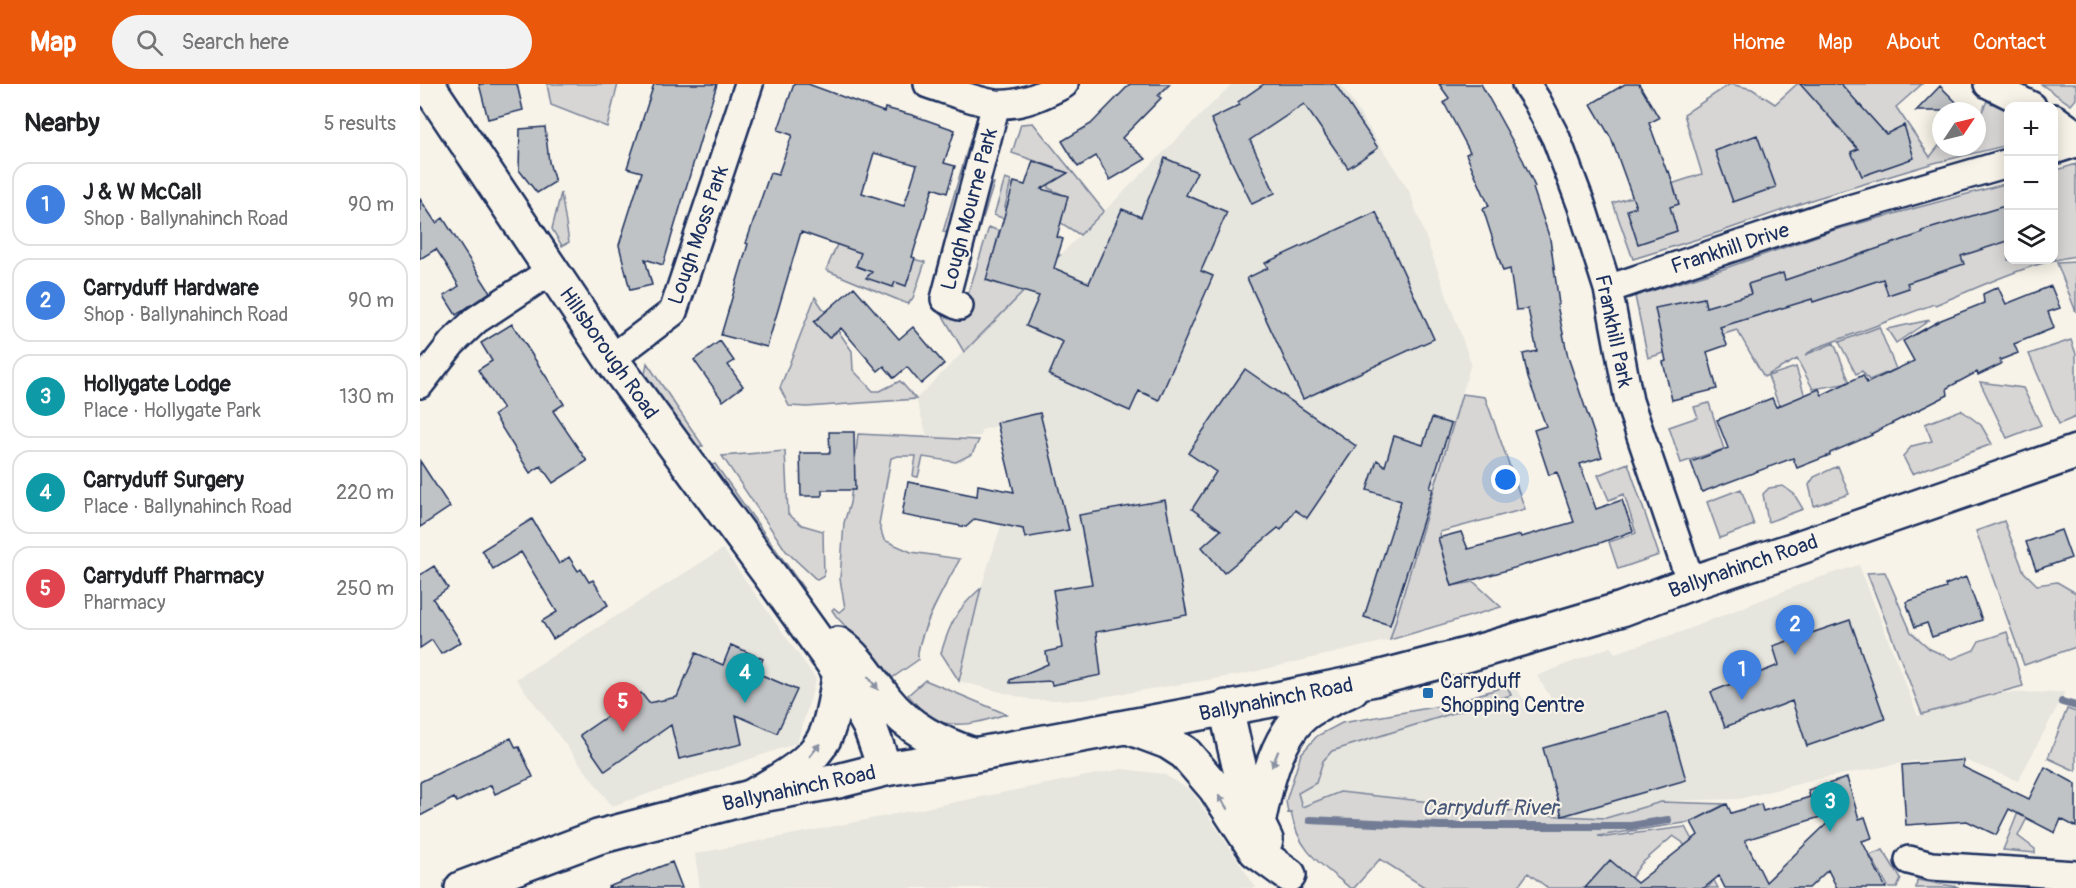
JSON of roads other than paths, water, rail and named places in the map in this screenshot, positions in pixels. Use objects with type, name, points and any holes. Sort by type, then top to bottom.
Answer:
[{"type":"main road","name":"Hillsborough Road","points":[[427,84],[611,359],[840,673],[870,727],[885,769]]},
{"type":"main road","name":"Ballynahinch Road","points":[[462,888],[598,837],[751,797],[838,781],[885,769],[974,755],[1277,699],[1370,680],[1470,654],[1618,610],[2076,452]]},
{"type":"main road","name":"Hillsborough Road","points":[[800,617],[851,653],[898,713],[942,744],[974,755]]},
{"type":"main road","points":[[751,797],[804,763],[819,747],[833,709],[840,673]]},
{"type":"main road","points":[[1258,824],[1265,786],[1288,732],[1308,711],[1370,680]]},
{"type":"main road","points":[[1226,707],[1244,785],[1258,824],[1270,848],[1297,882]]},
{"type":"main road","points":[[1128,727],[1168,742],[1185,753],[1215,788],[1256,851],[1297,882]]},
{"type":"street","name":"Lough Moss Park","points":[[611,359],[673,312],[749,84]]},
{"type":"street","points":[[928,84],[996,104],[1022,102],[1043,96],[1064,84]]},
{"type":"street","name":"Frankhill Park","points":[[1526,84],[1556,138],[1581,204],[1608,289],[1629,401],[1691,583]]},
{"type":"street","points":[[1988,84],[2024,102]]},
{"type":"street","name":"Lough Mourne Park","points":[[942,300],[996,104]]},
{"type":"street","points":[[2058,121],[2076,134]]},
{"type":"street","points":[[2058,149],[2076,143]]},
{"type":"street","name":"Frankhill Drive","points":[[1608,289],[1853,208],[2004,164]]},
{"type":"street","points":[[420,384],[452,344],[476,320],[552,270]]},
{"type":"street","points":[[1909,860],[1931,866],[2076,875]]},
{"type":"waterway","name":"Carryduff River","points":[[2062,702],[2076,706]]},
{"type":"waterway","name":"Carryduff River","points":[[1310,820],[1440,826],[1631,826],[1668,820]]},
{"type":"place","name":"Carryduff Hardware","points":[[1795,655]]},
{"type":"place","name":"Carryduff Shopping Centre","points":[[1428,693]]},
{"type":"place","name":"J & W McCall","points":[[1742,700]]},
{"type":"place","name":"Carryduff Surgery","points":[[745,703]]},
{"type":"place","name":"Carryduff Pharmacy","points":[[623,732]]},
{"type":"place","name":"Hollygate Lodge","points":[[1830,832]]}]
